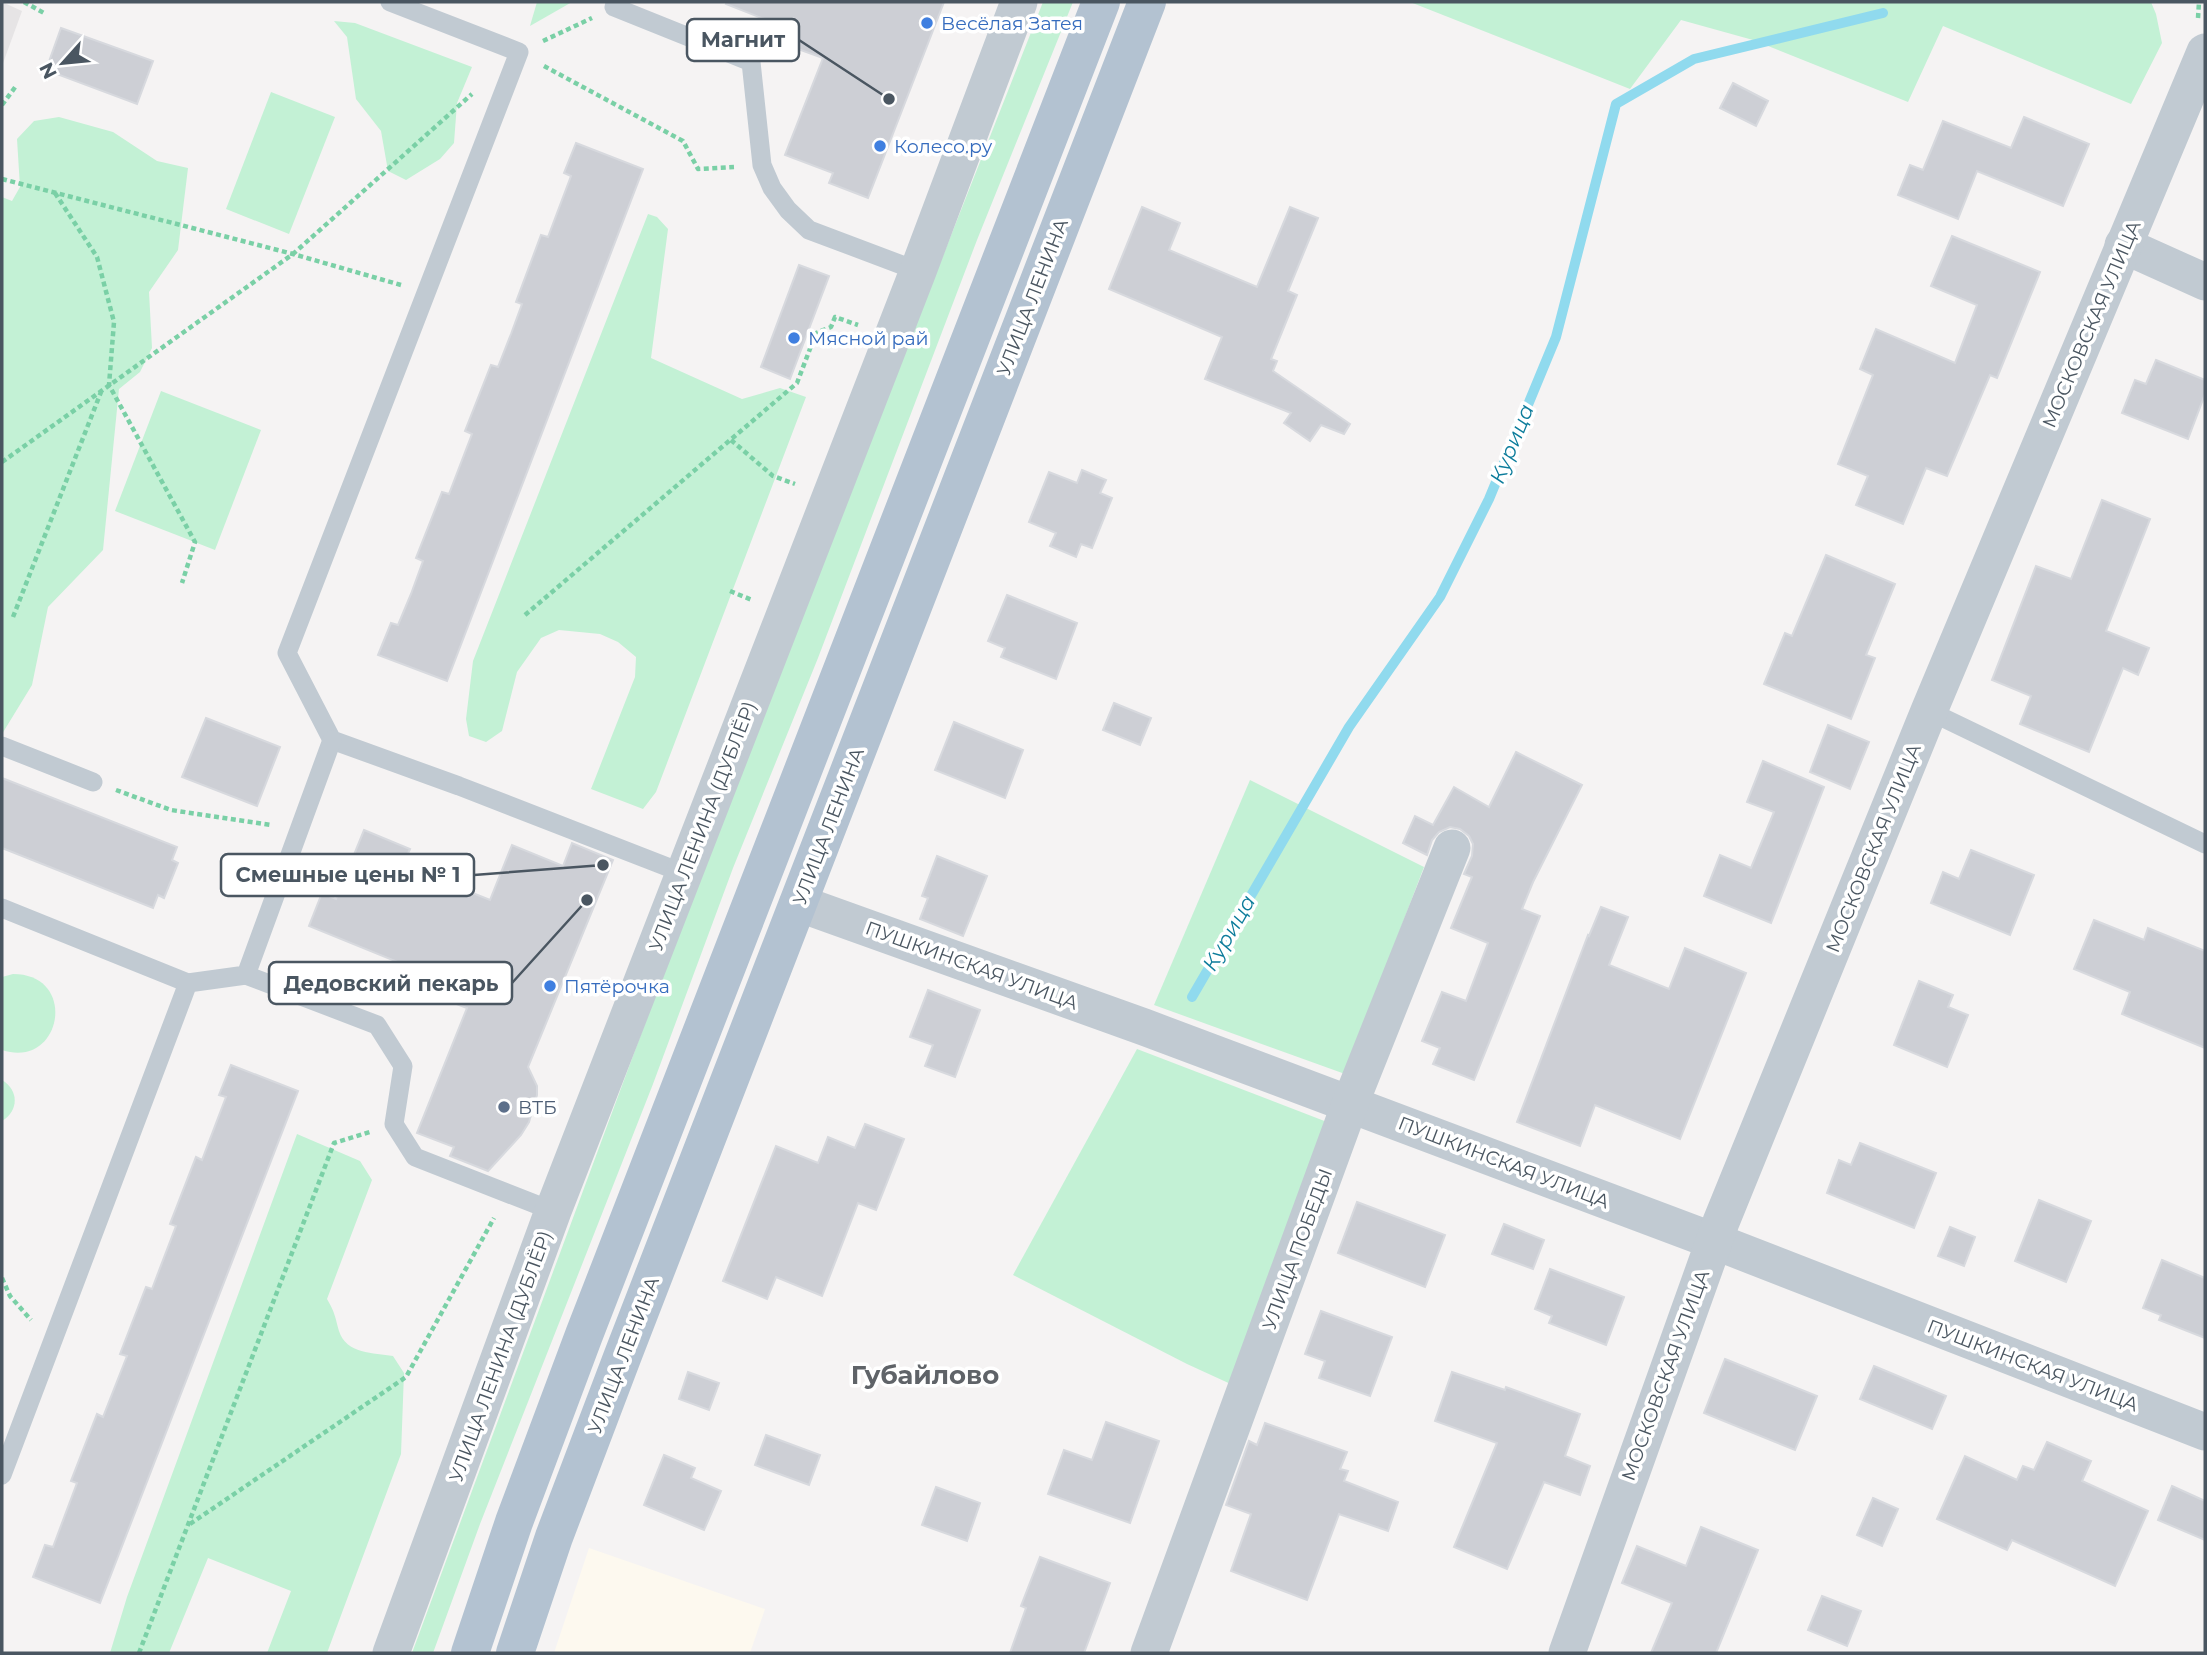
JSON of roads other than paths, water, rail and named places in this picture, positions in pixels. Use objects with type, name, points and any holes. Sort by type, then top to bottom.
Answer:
[{"type":"main road","points":[[470,1653],[514,1522],[584,1335],[1101,2]]},
{"type":"main road","name":"УЛИЦА ЛЕНИНА","points":[[516,1653],[554,1537],[1147,2]]},
{"type":"street","name":"УЛИЦА ЛЕНИНА (ДУБЛЁР)","points":[[391,1653],[553,1211],[1020,2]]},
{"type":"street","name":"МОСКОВСКАЯ УЛИЦА","points":[[1567,1653],[1713,1241],[1929,711],[2205,52]]},
{"type":"street","points":[[2123,245],[2205,282]]},
{"type":"street","name":"УЛИЦА ПОБЕДЫ","points":[[1149,1653],[1350,1104],[1452,848]]},
{"type":"street","name":"ПУШКИНСКАЯ УЛИЦА","points":[[798,903],[1350,1104],[1713,1241],[2205,1432]]},
{"type":"lane","points":[[390,2],[519,52],[288,653],[332,740],[683,873]]},
{"type":"lane","points":[[615,4],[751,62],[762,165],[772,188],[788,210],[809,230],[918,271]]},
{"type":"lane","points":[[1929,711],[2205,844]]},
{"type":"lane","points":[[246,975],[332,740]]},
{"type":"lane","points":[[2,746],[93,782]]},
{"type":"lane","points":[[2,908],[188,983],[246,975],[377,1025],[403,1066],[394,1124],[415,1157],[553,1211]]},
{"type":"lane","points":[[2,1475],[188,983]]},
{"type":"waterway","name":"Курица","points":[[1192,997],[1349,727],[1440,597],[1489,499],[1556,337],[1616,104],[1694,59],[1883,13]]},
{"type":"place","name":"Весёлая Затея","points":[[927,23]]},
{"type":"place","name":"Магнит","points":[[889,99]]},
{"type":"place","name":"Колесо.ру","points":[[880,146]]},
{"type":"place","name":"Мясной рай","points":[[794,338]]},
{"type":"place","name":"Смешные цены № 1","points":[[603,865]]},
{"type":"place","name":"Дедовский пекарь","points":[[587,900]]},
{"type":"place","name":"Пятёрочка","points":[[550,986]]},
{"type":"place","name":"ВТБ","points":[[504,1107]]},
{"type":"district","name":"Губайлово","points":[[925,1375]]}]
